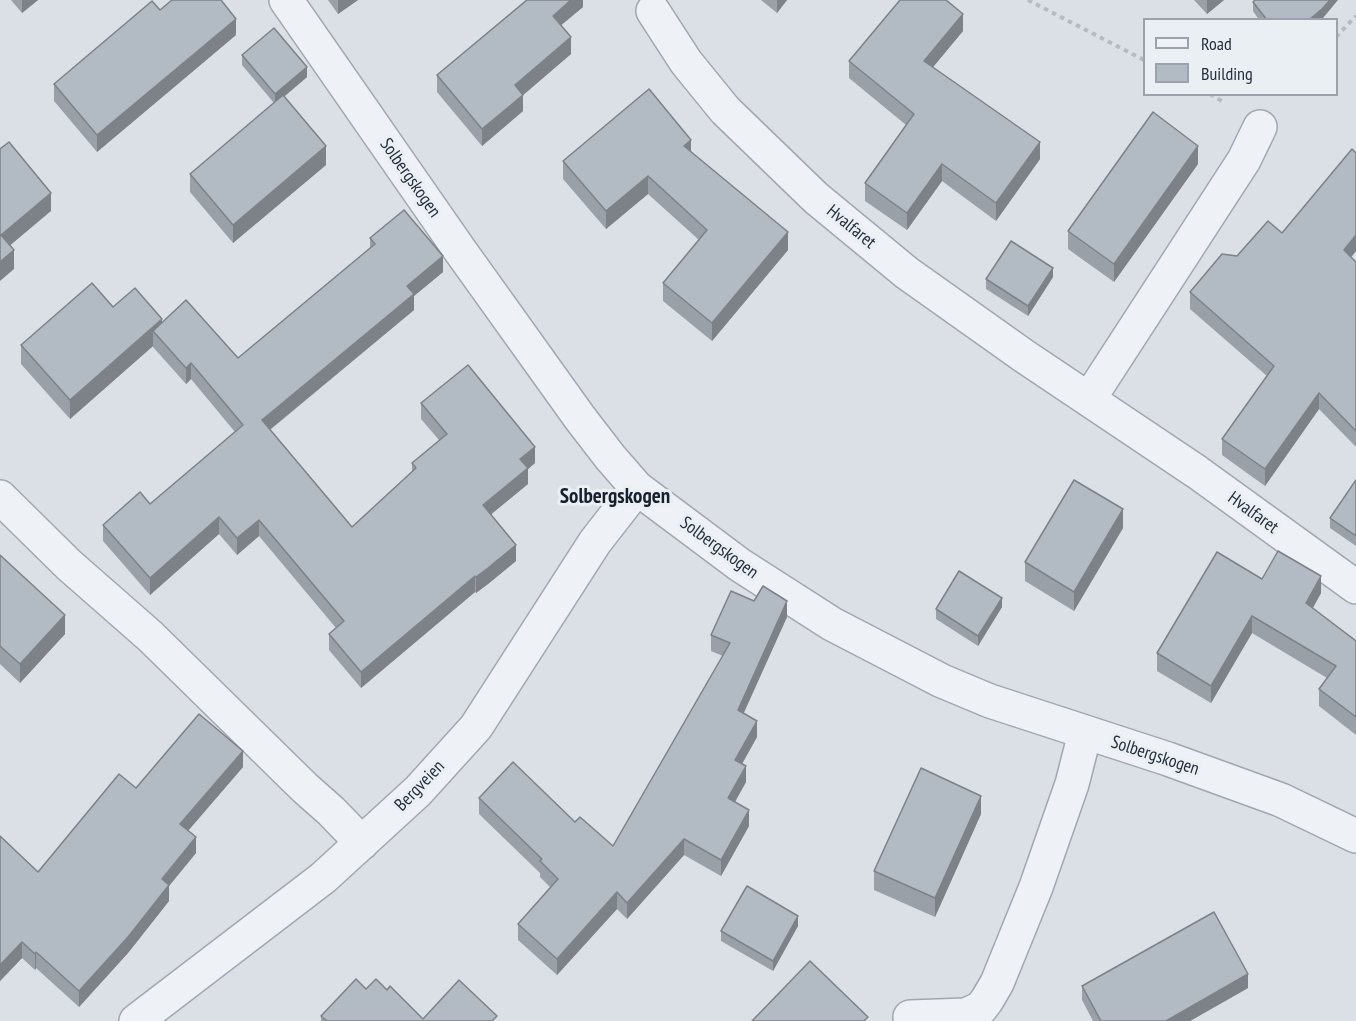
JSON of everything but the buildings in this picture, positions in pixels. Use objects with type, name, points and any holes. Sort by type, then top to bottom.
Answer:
[{"type":"street","name":"Solbergskogen","points":[[286,0],[580,418],[637,488],[740,565],[832,624],[942,681],[990,701],[1168,759],[1281,800],[1356,837]]},
{"type":"street","name":"Hvalfaret","points":[[653,11],[686,62],[725,110],[816,198],[917,280],[1024,356],[1197,472],[1356,587]]},
{"type":"street","points":[[1089,399],[1244,160],[1260,127]]},
{"type":"street","name":"Bergveien","points":[[136,1021],[313,886],[418,791],[476,727],[595,542],[637,488]]},
{"type":"street","points":[[0,497],[69,565],[150,636],[362,843]]},
{"type":"street","points":[[910,1017],[966,1015],[981,1008],[987,1000],[997,983],[1036,887],[1072,784],[1085,733]]},
{"type":"path","points":[[1028,0],[1143,59]]},
{"type":"path","points":[[1338,35],[1356,16]]},
{"type":"district","name":"Solbergskogen","points":[[615,497]]}]
